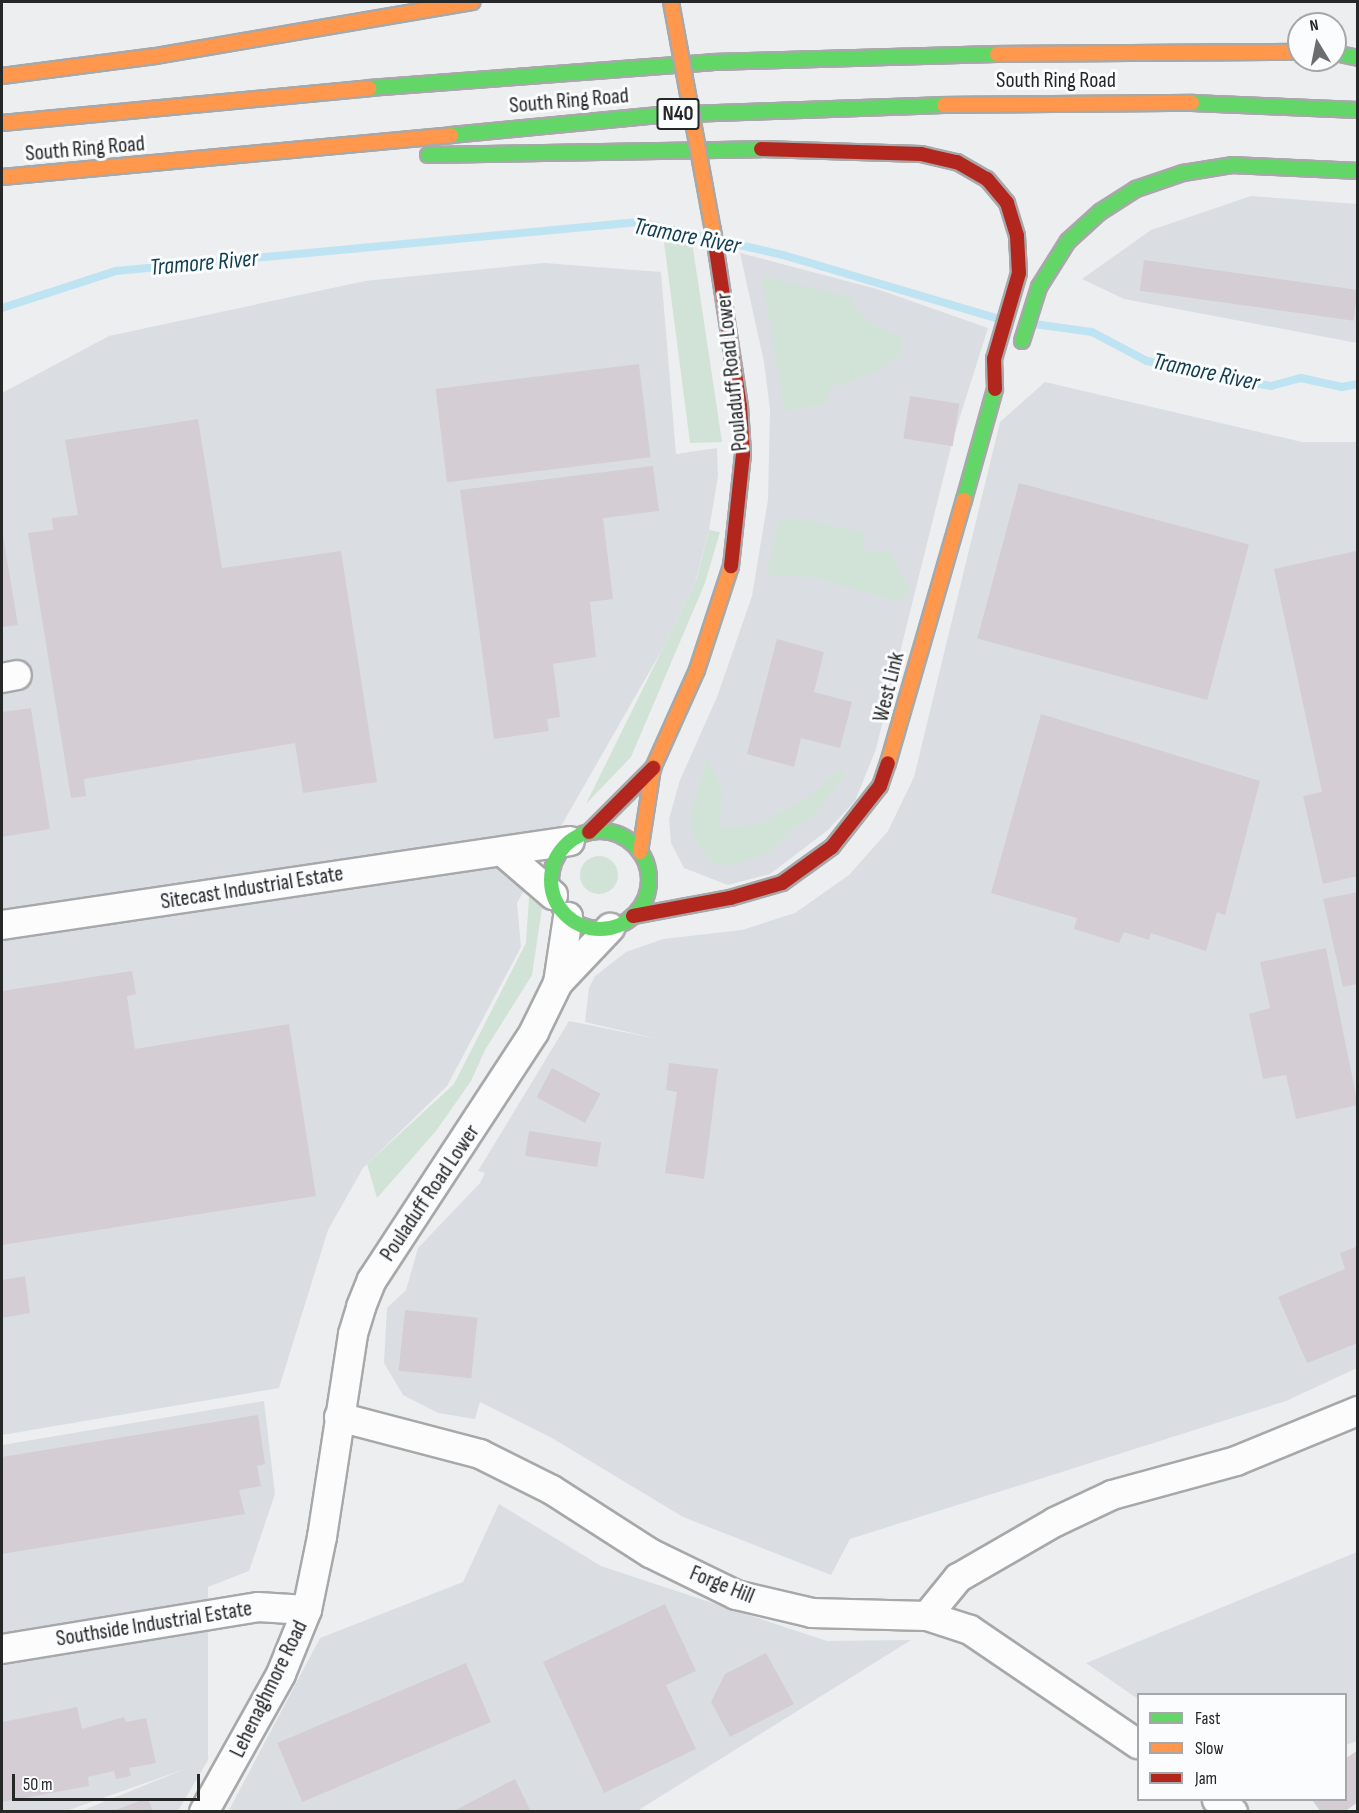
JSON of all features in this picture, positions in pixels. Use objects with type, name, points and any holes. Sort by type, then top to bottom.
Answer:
[{"type":"main road","points":[[2,76],[156,56],[472,2]]},
{"type":"main road","name":"Pouladuff Road Lower","points":[[640,852],[653,768],[697,670],[730,571],[742,454],[730,324],[671,2]]},
{"type":"main road","name":"South Ring Road","points":[[2,123],[263,96],[712,62],[1072,52],[1287,52]]},
{"type":"main road","points":[[1157,102],[1358,122]]},
{"type":"main road","name":"South Ring Road","points":[[2,177],[659,115],[876,105],[1157,102],[1358,110]]},
{"type":"main road","points":[[211,159],[772,149],[921,154],[957,162],[993,187],[1007,203],[1017,236],[1018,273],[994,359],[995,389]]},
{"type":"main road","points":[[1018,353],[1039,286],[1053,263],[1083,226],[1118,198],[1160,179],[1233,165],[1358,171]]},
{"type":"main road","points":[[995,389],[1008,373]]},
{"type":"main road","name":"West Link","points":[[621,922],[707,901],[758,892],[806,868],[844,833],[880,786],[897,739],[995,389]]},
{"type":"main road","name":"Pouladuff Road Lower","points":[[560,906],[553,865],[580,836],[653,768]]},
{"type":"main road","name":"Pouladuff Road Lower","points":[[580,836],[618,834],[640,852],[647,866],[647,893],[621,922]]},
{"type":"main road","points":[[647,866],[667,878]]},
{"type":"main road","points":[[687,889],[707,901]]},
{"type":"main road","points":[[560,906],[588,927],[621,922]]},
{"type":"street","name":"Sitecast Industrial Estate","points":[[2,925],[503,852],[580,836]]},
{"type":"street","points":[[503,852],[560,906]]},
{"type":"street","name":"Pouladuff Road Lower","points":[[558,983],[560,906]]},
{"type":"street","name":"Pouladuff Road Lower","points":[[339,1417],[353,1334],[372,1280],[486,1109],[534,1032],[558,983],[621,922]]},
{"type":"street","points":[[927,1616],[958,1578],[1055,1522],[1112,1495],[1236,1461],[1358,1411]]},
{"type":"street","name":"Lehenaghmore Road","points":[[204,1812],[281,1674],[307,1610],[322,1537],[339,1417]]},
{"type":"street","name":"Forge Hill","points":[[339,1417],[480,1454],[552,1490],[650,1553],[736,1595],[812,1612],[927,1616],[970,1630],[1052,1683],[1137,1743]]},
{"type":"street","name":"Southside Industrial Estate","points":[[2,1649],[258,1607],[307,1610]]},
{"type":"street","points":[[1217,1801],[1233,1812]]},
{"type":"shaded area","points":[[1251,196],[1357,204],[1357,343],[1124,299],[1082,279],[1151,230]]},
{"type":"shaded area","points":[[740,253],[877,289],[988,328],[953,439],[876,749],[855,801],[828,830],[770,874],[728,885],[684,868],[671,843],[669,819],[680,780],[717,697],[752,596],[768,499],[770,410],[764,362]]},
{"type":"shaded area","points":[[544,263],[661,272],[676,454],[717,448],[718,476],[709,530],[695,583],[663,648],[517,903],[521,947],[447,1086],[363,1168],[328,1230],[279,1388],[2,1435],[2,393],[109,336],[365,281]]},
{"type":"shaded area","points":[[1045,382],[1302,442],[1357,442],[1357,1368],[1286,1401],[850,1539],[831,1575],[683,1517],[552,1438],[480,1402],[475,1419],[438,1413],[403,1395],[384,1363],[387,1308],[406,1290],[418,1248],[480,1183],[485,1173],[478,1171],[569,1021],[658,1039],[585,1022],[589,988],[595,976],[626,952],[663,939],[742,930],[795,913],[849,875],[888,831],[914,777],[1000,422]]},
{"type":"shaded area","points":[[264,1401],[275,1494],[249,1571],[208,1587],[208,1760],[178,1811],[81,1811],[185,1769],[66,1811],[2,1812],[2,1445]]},
{"type":"shaded area","points":[[499,1504],[601,1566],[827,1641],[911,1640],[637,1811],[228,1812],[320,1638],[463,1582]]},
{"type":"shaded area","points":[[1357,1552],[1357,1741],[1347,1745],[1347,1693],[1137,1693],[1137,1698],[1086,1663]]},
{"type":"green space","points":[[664,242],[692,242],[722,442],[690,443]]},
{"type":"green space","points":[[762,276],[854,298],[852,304],[869,323],[903,339],[902,352],[874,373],[830,387],[825,404],[785,411]]},
{"type":"green space","points":[[794,518],[865,532],[863,551],[890,552],[910,592],[897,601],[816,578],[767,574],[779,520]]},
{"type":"green space","points":[[709,530],[720,532],[705,583],[631,757],[586,804],[696,581]]},
{"type":"green space","points":[[708,759],[722,789],[720,828],[761,824],[808,797],[841,770],[846,773],[813,818],[794,827],[768,853],[730,866],[713,863],[693,838],[690,815]]},
{"type":"green space","points":[[599,856],[613,861],[618,875],[613,889],[599,894],[585,889],[580,875],[585,861]]},
{"type":"green space","points":[[529,897],[542,908],[532,975],[485,1050],[471,1081],[436,1131],[377,1198],[367,1164],[454,1084],[526,943]]},
{"type":"building","points":[[1144,260],[1358,290],[1354,321],[1140,291]]},
{"type":"building","points":[[639,364],[650,457],[447,482],[436,389]]},
{"type":"building","points":[[910,396],[959,404],[953,446],[903,438]]},
{"type":"building","points":[[198,419],[222,568],[341,551],[377,782],[303,793],[295,743],[84,779],[86,796],[71,798],[28,533],[53,530],[52,518],[78,515],[65,440]]},
{"type":"building","points":[[653,466],[659,511],[603,518],[613,599],[590,602],[596,657],[553,664],[560,717],[547,719],[549,731],[494,739],[460,490]]},
{"type":"building","points":[[1019,483],[1249,545],[1207,700],[977,639]]},
{"type":"building","points":[[2,530],[18,625],[2,627]]},
{"type":"building","points":[[1356,551],[1358,876],[1323,884],[1303,796],[1322,792],[1274,569]]},
{"type":"building","points":[[777,639],[824,652],[814,692],[852,702],[840,748],[801,738],[794,767],[747,754]]},
{"type":"building","points":[[31,708],[50,829],[2,837],[2,712]]},
{"type":"building","points":[[1041,714],[1260,781],[1225,915],[1217,912],[1206,951],[1151,933],[1149,940],[1124,932],[1119,943],[1074,929],[1077,918],[991,893]]},
{"type":"building","points":[[1358,892],[1358,984],[1343,987],[1323,899]]},
{"type":"building","points":[[1326,948],[1358,1105],[1296,1119],[1286,1075],[1263,1079],[1249,1014],[1270,1008],[1260,962]]},
{"type":"building","points":[[132,971],[136,994],[127,996],[135,1049],[289,1024],[316,1196],[2,1245],[2,991]]},
{"type":"building","points":[[669,1063],[718,1069],[704,1179],[665,1173],[677,1092],[666,1090]]},
{"type":"building","points":[[552,1068],[601,1094],[585,1123],[537,1097]]},
{"type":"building","points":[[529,1131],[601,1142],[597,1167],[525,1156]]},
{"type":"building","points":[[1358,1246],[1358,1343],[1307,1363],[1278,1297],[1345,1269],[1340,1253]]},
{"type":"building","points":[[25,1276],[30,1313],[2,1318],[2,1280]]},
{"type":"building","points":[[405,1310],[478,1318],[471,1378],[399,1371]]},
{"type":"building","points":[[258,1415],[265,1464],[257,1466],[261,1486],[239,1490],[245,1514],[2,1554],[2,1457]]},
{"type":"building","points":[[665,1604],[696,1671],[666,1685],[696,1749],[604,1793],[543,1662]]},
{"type":"building","points":[[766,1653],[794,1704],[730,1737],[711,1702],[725,1674]]},
{"type":"building","points":[[466,1663],[491,1722],[302,1802],[277,1743]]},
{"type":"building","points":[[77,1707],[82,1729],[124,1717],[126,1722],[146,1718],[156,1763],[129,1768],[131,1776],[116,1779],[114,1771],[88,1777],[89,1786],[2,1802],[2,1722]]},
{"type":"building","points":[[1358,1750],[1358,1802],[1344,1812],[1321,1812],[1313,1801],[1347,1801],[1347,1757]]},
{"type":"building","points":[[515,1779],[531,1812],[452,1812]]},
{"type":"building","points":[[148,1798],[153,1812],[113,1812],[113,1811]]},
{"type":"waterway","name":"Tramore River","points":[[2,308],[116,271],[639,222],[707,238]]},
{"type":"waterway","name":"Tramore River","points":[[722,241],[783,255],[999,319]]},
{"type":"waterway","name":"Tramore River","points":[[1034,324],[1092,332],[1147,361],[1237,380],[1271,386],[1301,378],[1342,387],[1358,384]]},
{"type":"traffic: fast","points":[[369,88],[712,62],[997,54]]},
{"type":"traffic: fast","points":[[1347,56],[1358,58]]},
{"type":"traffic: fast","points":[[1192,103],[1358,110]]},
{"type":"traffic: fast","points":[[451,135],[659,115],[944,105]]},
{"type":"traffic: fast","points":[[428,155],[761,149]]},
{"type":"traffic: fast","points":[[1022,341],[1039,287],[1068,241],[1100,212],[1136,189],[1183,173],[1233,165],[1358,171]]},
{"type":"traffic: fast","points":[[964,500],[995,389]]},
{"type":"traffic: fast","points":[[600,831],[610,832],[627,839],[641,853],[648,870],[649,880],[648,890],[641,907],[627,921],[610,928],[600,929],[590,928],[573,921],[559,907],[552,890],[551,880],[552,870],[559,853],[573,839],[590,832],[600,831]]},
{"type":"traffic: slow","points":[[2,76],[156,56],[472,2]]},
{"type":"traffic: slow","points":[[671,2],[713,230]]},
{"type":"traffic: slow","points":[[997,54],[1287,52]]},
{"type":"traffic: slow","points":[[2,123],[369,88]]},
{"type":"traffic: slow","points":[[944,105],[1192,103]]},
{"type":"traffic: slow","points":[[2,177],[451,135]]},
{"type":"traffic: slow","points":[[888,763],[964,500]]},
{"type":"traffic: slow","points":[[640,852],[653,768],[697,670],[731,566]]},
{"type":"traffic: jam","points":[[761,149],[921,154],[957,162],[987,179],[1007,203],[1017,236],[1019,273],[994,359],[995,389]]},
{"type":"traffic: jam","points":[[713,230],[740,406],[743,454],[731,566]]},
{"type":"traffic: jam","points":[[633,916],[730,898],[782,883],[832,847],[880,786],[888,763]]},
{"type":"traffic: jam","points":[[589,832],[653,768]]}]
